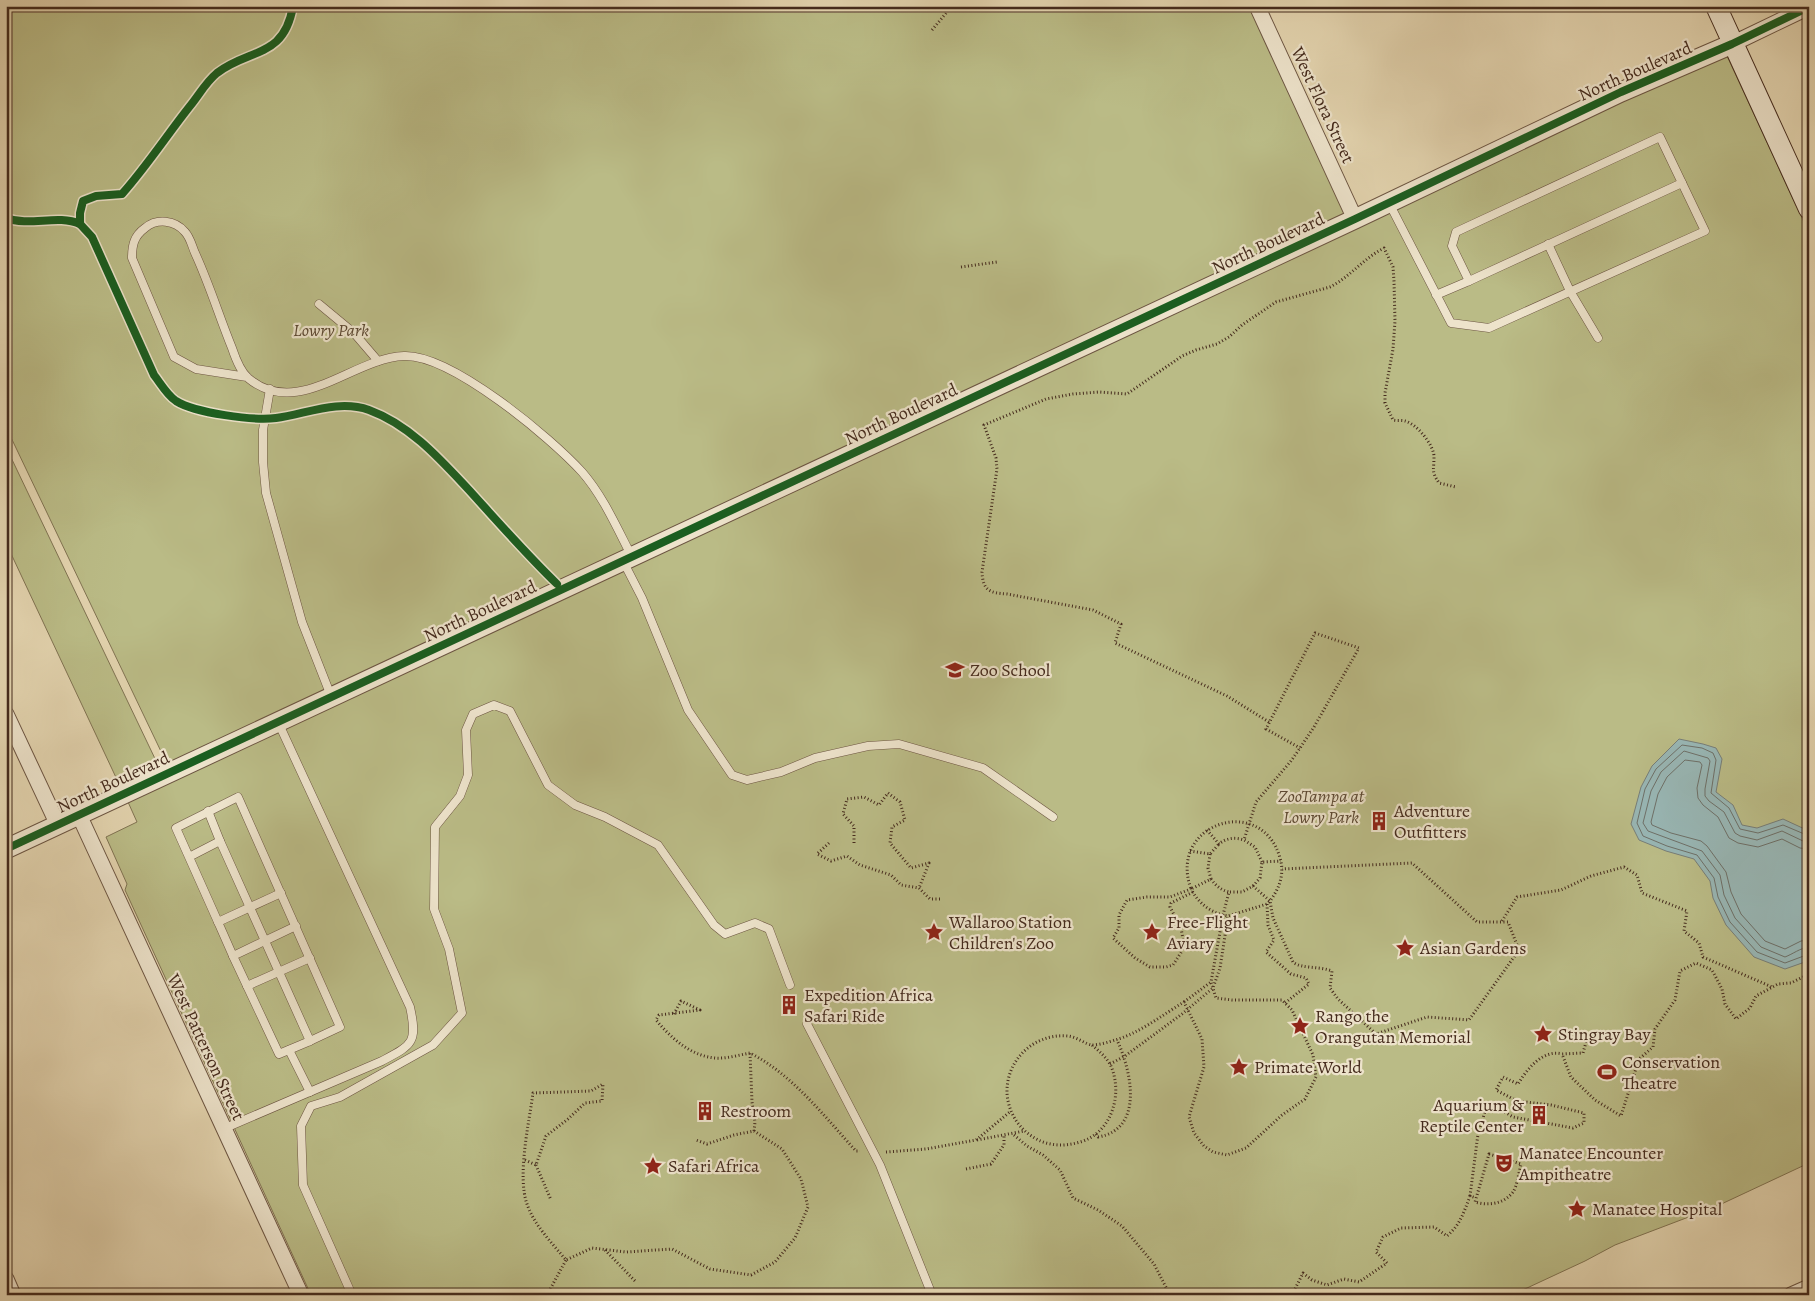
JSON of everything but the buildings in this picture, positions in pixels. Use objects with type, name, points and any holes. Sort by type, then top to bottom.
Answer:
[{"type":"main road","points":[[1716,6],[1809,209]]},
{"type":"street","name":"West Flora Street","points":[[1257,6],[1355,219]]},
{"type":"street","name":"North Boulevard","points":[[6,849],[1355,219],[1621,92],[1732,44],[1809,6]]},
{"type":"street","points":[[6,714],[58,825]]},
{"type":"street","name":"West Patterson Street","points":[[79,815],[301,1295]]},
{"type":"street","points":[[6,1279],[13,1295]]},
{"type":"street","points":[[1791,1295],[1809,1287]]},
{"type":"lane","points":[[1389,203],[1451,323],[1489,328],[1704,231],[1660,137],[1456,232],[1452,246],[1469,281]]},
{"type":"lane","points":[[1436,296],[1682,183]]},
{"type":"lane","points":[[246,377],[237,362],[201,265],[186,233],[177,225],[167,221],[146,227],[137,236],[132,245],[132,258],[174,357],[196,369],[246,377],[270,389],[288,393],[307,390],[378,361],[404,356],[425,358],[447,368],[495,397],[551,442],[583,474],[604,506],[688,710],[732,775],[747,780],[781,772],[815,758],[868,746],[898,744],[983,768],[1052,818]]},
{"type":"lane","points":[[1548,244],[1570,291],[1598,338]]},
{"type":"lane","points":[[319,304],[354,333],[378,361]]},
{"type":"lane","points":[[270,389],[264,430],[263,462],[266,494],[302,622],[332,697]]},
{"type":"lane","points":[[352,1295],[303,1185],[300,1126],[311,1106],[340,1097],[433,1045],[462,1013],[449,949],[434,909],[434,827],[460,796],[468,775],[466,730],[473,714],[494,705],[510,712],[548,785],[575,805],[605,817],[658,845],[714,925],[725,934],[755,923],[769,928],[790,985]]},
{"type":"lane","points":[[223,1129],[382,1061],[406,1048],[411,1043],[413,1034],[410,1007],[278,722]]},
{"type":"lane","points":[[238,797],[340,1027],[279,1054],[189,857],[176,828],[238,797]]},
{"type":"lane","points":[[208,811],[310,1041]]},
{"type":"lane","points":[[189,857],[220,841]]},
{"type":"lane","points":[[218,922],[281,893]]},
{"type":"lane","points":[[233,956],[296,926]]},
{"type":"lane","points":[[247,986],[310,958]]},
{"type":"lane","points":[[807,1024],[880,1165],[932,1295]]},
{"type":"lane","points":[[289,1050],[310,1092]]},
{"type":"path","points":[[932,30],[952,6]]},
{"type":"path","points":[[1270,722],[1227,696],[1115,642],[1121,624],[1093,610],[1007,594],[994,594],[988,590],[983,583],[982,572],[997,469],[996,458],[984,425],[1046,399],[1099,392],[1127,394],[1182,356],[1217,344],[1229,337],[1242,325],[1276,302],[1337,284],[1374,253],[1384,248],[1393,267],[1394,321],[1393,349],[1385,403],[1393,420],[1406,421],[1416,427],[1431,446],[1435,456],[1433,474],[1439,483],[1456,487]]},
{"type":"path","points":[[961,267],[997,262]]},
{"type":"path","points":[[1244,840],[1256,802],[1300,748],[1359,648],[1315,633],[1266,729],[1300,748]]},
{"type":"path","points":[[854,843],[854,826],[843,814],[847,799],[864,797],[879,806],[888,793],[900,802],[905,820],[892,827],[890,844],[911,868],[929,862],[919,888]]},
{"type":"path","points":[[1268,903],[1228,916],[1212,911],[1203,905],[1192,890],[1187,873],[1190,851],[1207,830],[1225,822],[1250,824],[1260,829],[1273,841],[1278,851],[1282,869],[1280,882],[1268,903],[1268,925],[1274,940],[1266,952],[1291,974],[1306,978],[1309,984],[1285,1003]]},
{"type":"path","points":[[1207,830],[1218,844]]},
{"type":"path","points":[[1239,838],[1244,840],[1255,847],[1262,862],[1260,878],[1253,886],[1242,892],[1223,890],[1215,884],[1208,868],[1210,854],[1218,844],[1229,839],[1239,838]]},
{"type":"path","points":[[829,843],[817,854],[831,861],[847,856],[860,865],[891,875],[901,886],[919,888],[930,899],[941,899]]},
{"type":"path","points":[[1190,851],[1210,854]]},
{"type":"path","points":[[1262,862],[1281,861]]},
{"type":"path","points":[[1253,886],[1268,903],[1293,962],[1298,966],[1322,967],[1332,971],[1330,988],[1338,999],[1376,1034],[1427,1017],[1469,1020],[1519,950],[1508,922],[1477,922],[1412,863],[1282,869]]},
{"type":"path","points":[[1501,922],[1517,897],[1561,890],[1592,876],[1624,867],[1637,875],[1642,893],[1687,912],[1684,931],[1699,943],[1703,958],[1772,987]]},
{"type":"path","points":[[1192,890],[1170,897],[1148,897],[1127,900],[1119,915],[1119,928],[1113,938],[1135,958],[1150,967],[1173,965],[1182,951],[1183,939],[1181,928],[1170,907],[1170,903],[1212,879]]},
{"type":"path","points":[[1184,1002],[1202,1039],[1204,1067],[1189,1117],[1194,1133],[1204,1146],[1213,1152],[1227,1155],[1246,1148],[1282,1115],[1305,1100],[1316,1077],[1313,1054],[1292,1010],[1282,1000],[1232,1000],[1216,998],[1211,982],[1229,892]]},
{"type":"path","points":[[1110,1064],[1125,1056],[1213,988],[1220,968],[1228,916]]},
{"type":"path","points":[[1562,1054],[1571,1077],[1595,1100],[1621,1116],[1639,1059],[1653,1047],[1654,1029],[1675,1000],[1680,971],[1696,964],[1712,970],[1722,989],[1725,1004],[1736,1019],[1750,1008],[1756,996],[1778,984],[1791,983],[1809,974]]},
{"type":"path","points":[[1092,1045],[1117,1040],[1184,1002],[1211,982]]},
{"type":"path","points":[[674,1014],[681,1001],[700,1010],[683,1013],[659,1016],[656,1020],[664,1030],[693,1054],[716,1058],[750,1053],[768,1062],[795,1084],[856,1151],[865,1152]]},
{"type":"path","points":[[1292,1295],[1303,1272],[1312,1280],[1328,1284],[1344,1279],[1359,1282],[1386,1263],[1376,1252],[1383,1237],[1401,1228],[1434,1227],[1447,1236],[1455,1229],[1463,1217],[1470,1196],[1478,1134],[1488,1102],[1513,1117],[1573,1128],[1584,1123],[1584,1113],[1551,1105],[1517,1101],[1496,1090],[1503,1077],[1518,1084],[1528,1068],[1544,1057],[1556,1052],[1562,1054],[1584,1053],[1588,1035]]},
{"type":"path","points":[[1056,1036],[1069,1036],[1081,1039],[1092,1045],[1110,1064],[1116,1089],[1115,1102],[1105,1125],[1096,1134],[1084,1141],[1071,1145],[1057,1145],[1043,1142],[1025,1131],[1016,1122],[1008,1098],[1009,1073],[1022,1052],[1032,1044],[1056,1036]]},
{"type":"path","points":[[1096,1134],[1098,1137],[1109,1135],[1120,1126],[1128,1112],[1131,1100],[1125,1056],[1117,1040]]},
{"type":"path","points":[[750,1053],[754,1131]]},
{"type":"path","points":[[551,1200],[536,1165],[546,1136],[585,1103],[602,1100],[603,1084],[590,1091],[533,1093],[523,1176],[526,1203],[539,1226],[566,1260]]},
{"type":"path","points":[[976,1140],[1011,1110]]},
{"type":"path","points":[[547,1295],[566,1260],[592,1248],[626,1252],[672,1249],[710,1269],[751,1276],[775,1262],[795,1238],[808,1206],[801,1179],[782,1149],[754,1131],[707,1144],[696,1140]]},
{"type":"path","points":[[880,1153],[926,1149],[1014,1135],[1025,1131]]},
{"type":"path","points":[[1014,1135],[1027,1146],[1043,1155],[1060,1170],[1073,1198],[1098,1210],[1122,1226],[1154,1264],[1170,1295]]},
{"type":"path","points":[[966,1169],[991,1164],[1004,1145],[1004,1136]]},
{"type":"path","points":[[1489,1154],[1521,1164],[1512,1192],[1497,1204],[1475,1202],[1476,1198],[1489,1154]]},
{"type":"path","points":[[525,1160],[536,1165]]},
{"type":"path","points":[[1470,1196],[1476,1198]]},
{"type":"path","points":[[604,1250],[636,1282]]},
{"type":"green space","name":"Lowry Park","points":[[6,6],[1259,6],[1357,212],[167,764],[6,427]]},
{"type":"green space","name":"ZooTampa at Lowry Park","points":[[1727,56],[1809,233],[1809,1163],[1715,1207],[1615,1245],[1512,1295],[311,1295],[125,890],[127,884],[106,837],[137,822],[128,802],[1368,223],[1625,100]]},
{"type":"green space","points":[[6,447],[159,767],[120,786],[6,543]]},
{"type":"water","points":[[1679,739],[1716,748],[1722,759],[1716,792],[1733,805],[1742,825],[1757,828],[1783,819],[1809,831],[1809,953],[1805,962],[1785,969],[1754,957],[1726,925],[1713,898],[1710,881],[1694,859],[1666,851],[1639,840],[1631,824],[1641,787],[1652,766]]},
{"type":"cycle path","points":[[6,218],[24,221],[62,220],[80,224],[83,201],[96,196],[122,194],[209,80],[229,65],[264,50],[273,44],[282,35],[293,6]]},
{"type":"cycle path","points":[[6,849],[1355,219],[1621,92],[1732,44],[1809,7]]},
{"type":"cycle path","points":[[80,224],[92,237],[154,375],[173,399],[185,405],[210,412],[266,419],[322,408],[346,406],[369,410],[384,416],[398,424],[435,455],[557,584]]},
{"type":"place","name":"Zoo School","points":[[955,670]]},
{"type":"place","name":"Adventure Outfitters","points":[[1379,821]]},
{"type":"place","name":"Wallaroo Station Children's Zoo","points":[[934,932]]},
{"type":"place","name":"Free-Flight Aviary","points":[[1152,932]]},
{"type":"place","name":"Asian Gardens","points":[[1405,948]]},
{"type":"place","name":"Expedition Africa Safari Ride","points":[[789,1005]]},
{"type":"place","name":"Rango the Orangutan Memorial","points":[[1300,1026]]},
{"type":"place","name":"Stingray Bay","points":[[1543,1034]]},
{"type":"place","name":"Primate World","points":[[1239,1067]]},
{"type":"place","name":"Conservation Theatre","points":[[1607,1072]]},
{"type":"place","name":"Restroom","points":[[705,1111]]},
{"type":"place","name":"Aquarium & Reptile Center","points":[[1539,1115]]},
{"type":"place","name":"Manatee Encounter Ampitheatre","points":[[1504,1163]]},
{"type":"place","name":"Safari Africa","points":[[653,1166]]},
{"type":"place","name":"Manatee Hospital","points":[[1577,1209]]}]
